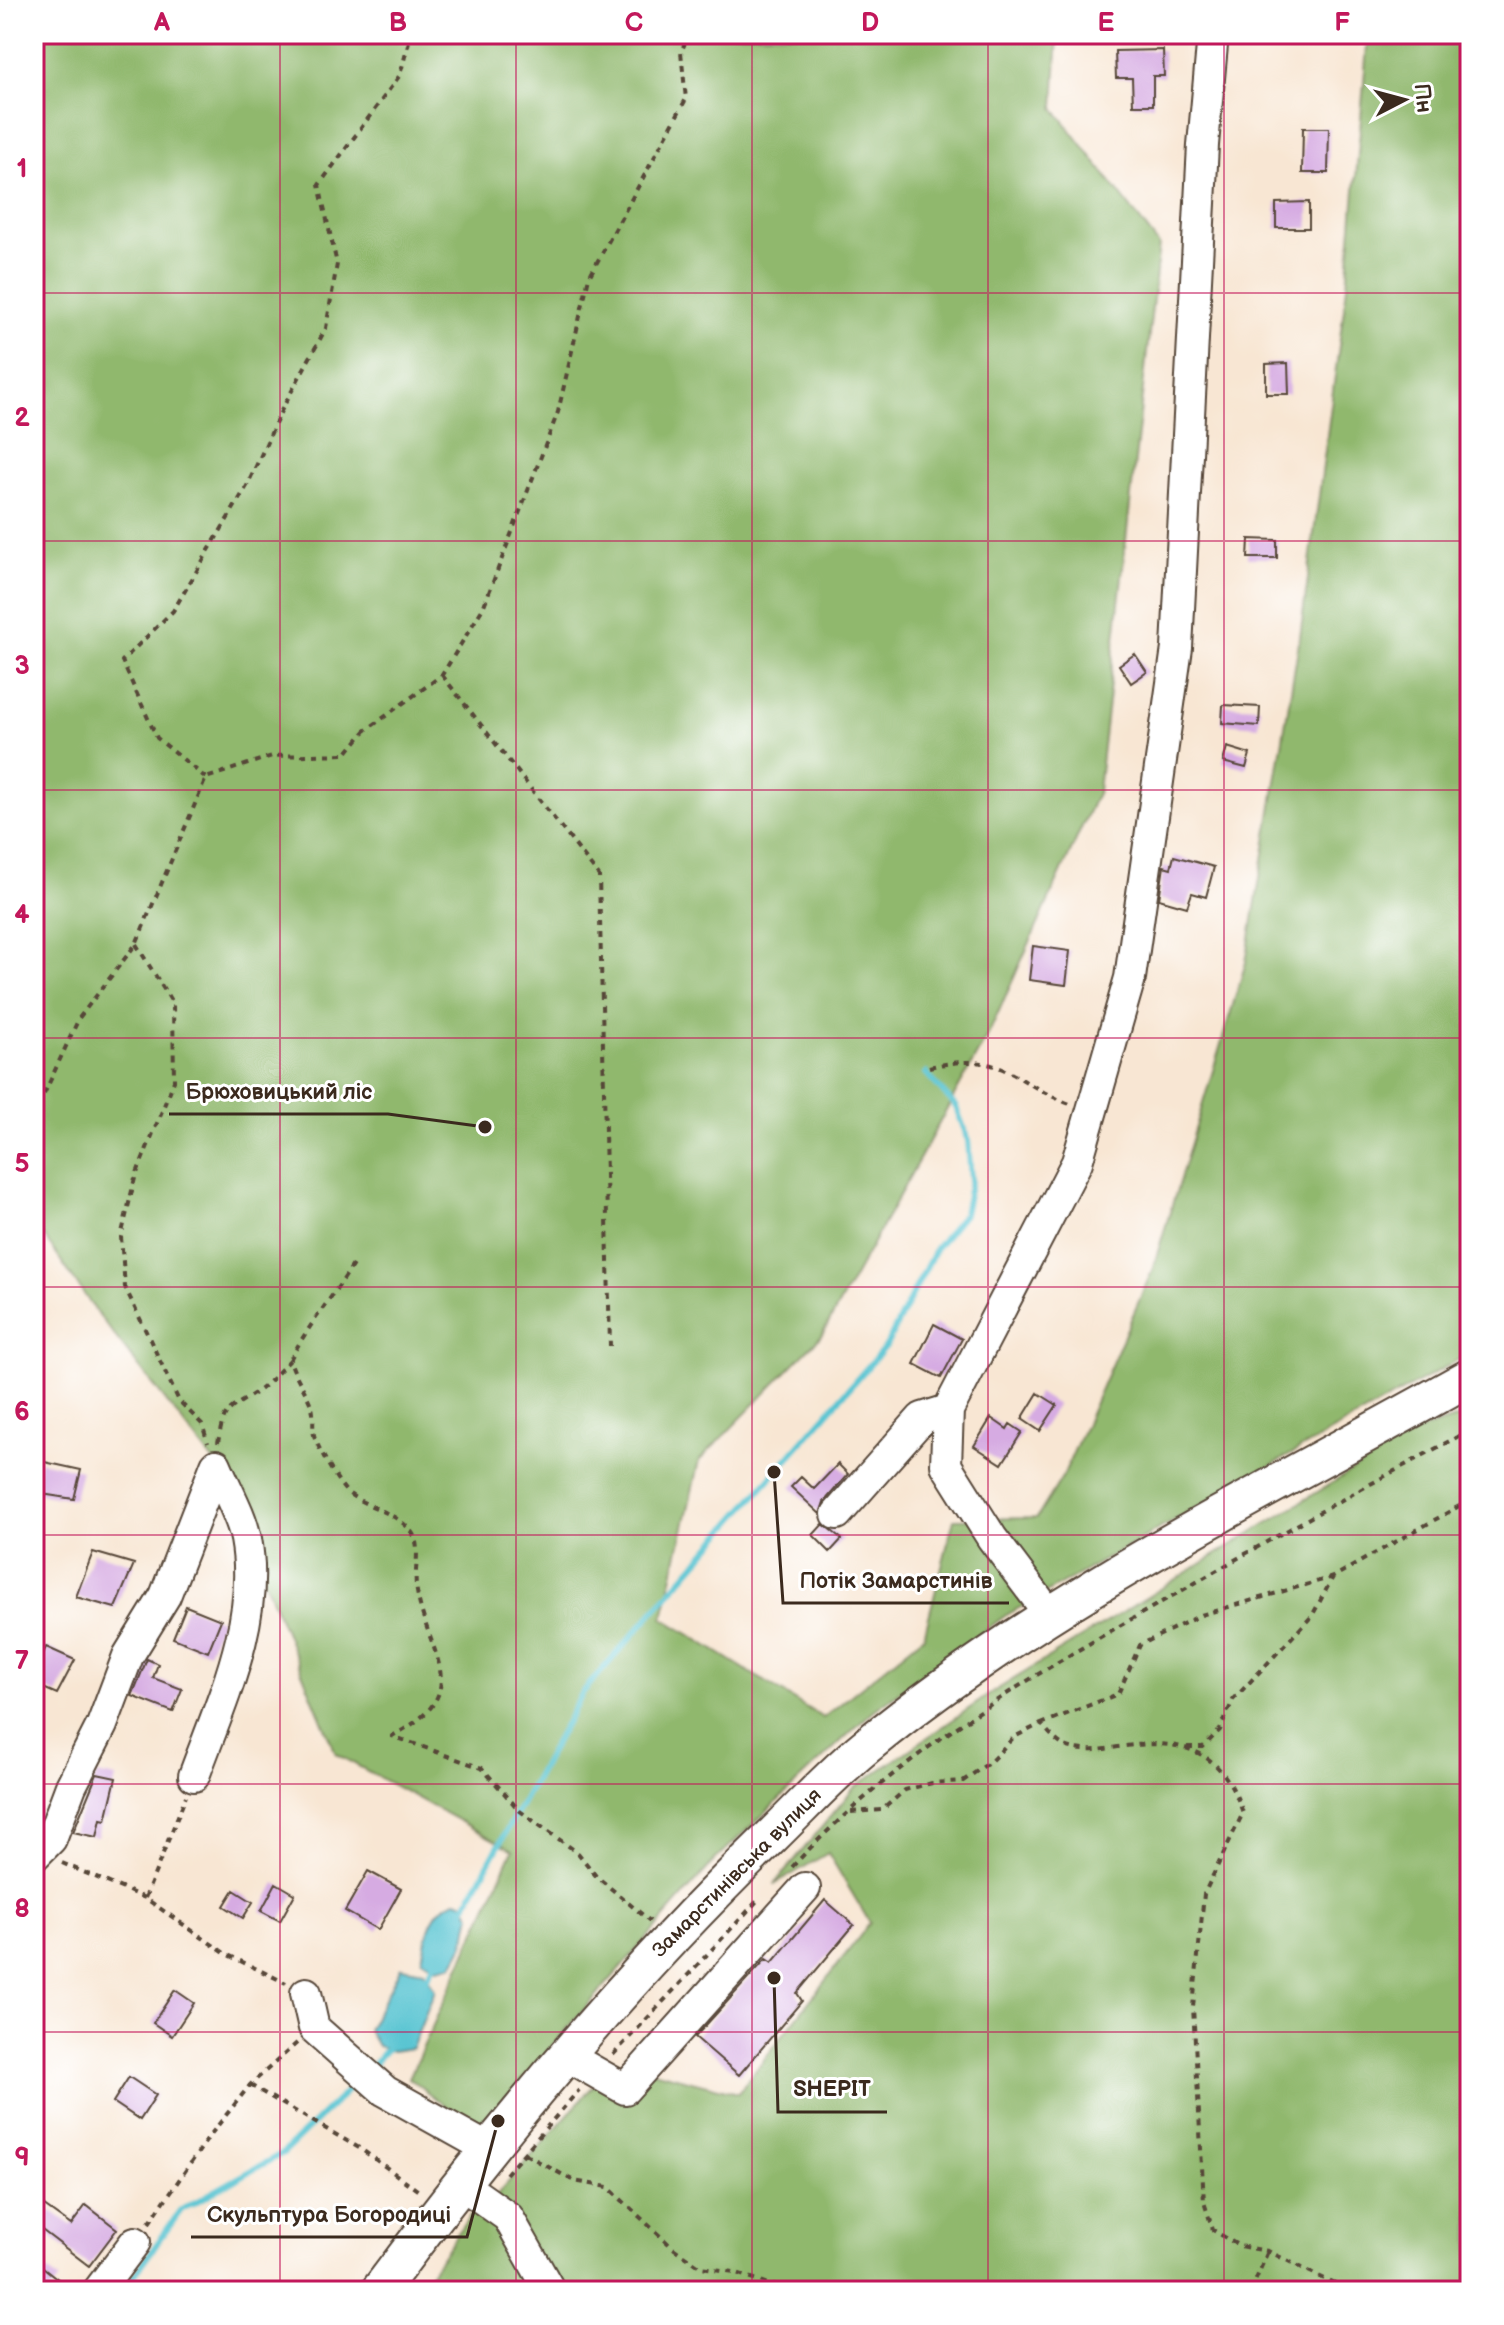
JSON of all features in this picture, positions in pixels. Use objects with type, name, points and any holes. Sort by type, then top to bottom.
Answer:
[{"type":"main road","name":"Замарстинівська вулиця","points":[[379,2291],[507,2151],[580,2064],[652,1958],[685,1920],[863,1748],[954,1679],[1050,1615],[1176,1540],[1470,1377]]},
{"type":"street","points":[[1050,1615],[992,1538],[946,1465],[948,1410],[1077,1162],[1130,978],[1177,648],[1203,145],[1213,34]]},
{"type":"street","points":[[837,1514],[922,1418],[948,1410]]},
{"type":"street","points":[[194,1776],[243,1630],[251,1584],[245,1536],[216,1465]]},
{"type":"street","points":[[36,1854],[51,1839],[71,1786],[102,1725],[128,1656],[165,1596],[216,1465]]},
{"type":"street","points":[[580,2064],[625,2089],[794,1883]]},
{"type":"street","points":[[306,1993],[314,2028],[385,2091],[507,2151]]},
{"type":"street","points":[[462,2197],[508,2217],[550,2291]]},
{"type":"street","points":[[98,2291],[135,2242]]},
{"type":"path","points":[[206,778],[157,738],[122,661],[173,611],[247,486],[281,411],[326,328],[337,264],[319,185],[400,75],[411,34]]},
{"type":"path","points":[[34,1116],[79,1018],[136,944],[206,778],[272,756],[346,754],[365,731],[442,675],[483,608],[558,412],[589,277],[686,99],[681,52],[689,34]]},
{"type":"path","points":[[442,675],[599,876],[610,1346]]},
{"type":"path","points":[[136,944],[173,1004],[174,1081],[135,1178],[121,1237],[125,1287],[179,1401],[202,1424],[216,1465]]},
{"type":"path","points":[[929,1067],[963,1059],[1008,1068],[1047,1095]]},
{"type":"path","points":[[216,1465],[222,1416],[235,1402],[257,1392],[290,1360],[308,1327],[326,1309],[354,1263]]},
{"type":"path","points":[[290,1360],[294,1375],[312,1406],[314,1439],[342,1486],[412,1531],[416,1542],[416,1585],[442,1680],[436,1704],[419,1722],[392,1736],[482,1768],[519,1810],[578,1853],[596,1876],[650,1921],[652,1958]]},
{"type":"path","points":[[794,1883],[842,1817],[940,1739],[1088,1641],[1319,1509],[1470,1430]]},
{"type":"path","points":[[842,1817],[853,1811],[882,1810],[905,1790],[932,1783],[963,1781],[990,1762],[1014,1737],[1118,1694],[1140,1645],[1201,1615],[1333,1577],[1470,1500]]},
{"type":"path","points":[[1041,1724],[1063,1745],[1093,1751],[1122,1747],[1203,1747],[1220,1730],[1233,1700],[1312,1616],[1333,1577]]},
{"type":"path","points":[[1184,1746],[1212,1761],[1233,1782],[1243,1813],[1204,1894],[1193,2007],[1204,2202],[1213,2230],[1239,2246],[1268,2251],[1349,2291]]},
{"type":"path","points":[[145,1898],[194,1776]]},
{"type":"path","points":[[36,1854],[145,1898],[226,1954],[306,1993]]},
{"type":"path","points":[[250,2085],[361,2149],[462,2197],[507,2151],[580,2064],[764,1895]]},
{"type":"path","points":[[135,2242],[211,2134],[250,2085],[314,2028]]},
{"type":"path","points":[[507,2151],[574,2181],[608,2187],[673,2248],[701,2267],[734,2272],[790,2291]]},
{"type":"path","points":[[1251,2291],[1268,2251]]},
{"type":"green space","points":[[34,34],[1058,34],[1054,108],[1159,245],[1098,791],[989,1033],[822,1335],[699,1461],[663,1618],[823,1718],[924,1636],[954,1519],[1037,1518],[1064,1474],[1152,1271],[1246,962],[1301,630],[1347,286],[1368,34],[1470,34],[1470,1353],[1005,1616],[873,1711],[715,1860],[478,2131],[409,2078],[513,1850],[336,1754],[216,1465],[100,1317],[34,1222]]},
{"type":"green space","points":[[1470,1414],[1470,2291],[417,2291],[472,2213],[489,2204],[615,2061],[738,2093],[870,1923],[828,1853],[774,1885],[854,1788],[993,1692],[1415,1432]]},
{"type":"water","points":[[456,1900],[463,1902],[471,1915],[464,1945],[453,1965],[438,1968],[422,1959],[426,1941],[435,1916]]},
{"type":"water","points":[[401,1967],[424,1971],[435,1990],[412,2048],[392,2051],[377,2046],[368,2030]]},
{"type":"building","points":[[1163,50],[1164,76],[1153,76],[1153,105],[1133,105],[1132,78],[1116,78],[1115,51]]},
{"type":"building","points":[[1303,128],[1329,128],[1328,173],[1302,173]]},
{"type":"building","points":[[1309,202],[1309,228],[1276,228],[1276,203]]},
{"type":"building","points":[[1288,363],[1289,394],[1266,394],[1266,364]]},
{"type":"building","points":[[1249,539],[1277,540],[1277,558],[1248,558]]},
{"type":"building","points":[[1135,654],[1147,672],[1131,683],[1119,665]]},
{"type":"building","points":[[1223,705],[1260,707],[1259,726],[1222,723]]},
{"type":"building","points":[[1227,747],[1250,754],[1246,768],[1223,762]]},
{"type":"building","points":[[1174,856],[1214,867],[1206,897],[1192,893],[1187,907],[1159,899],[1164,866],[1171,868]]},
{"type":"building","points":[[1033,946],[1070,951],[1066,985],[1029,980]]},
{"type":"building","points":[[934,1324],[962,1339],[941,1378],[914,1364]]},
{"type":"building","points":[[1038,1393],[1057,1405],[1040,1431],[1022,1419]]},
{"type":"building","points":[[991,1418],[1007,1429],[1010,1424],[1022,1432],[1002,1464],[974,1446]]},
{"type":"building","points":[[40,1461],[81,1470],[74,1499],[35,1493]]},
{"type":"building","points":[[838,1464],[848,1474],[824,1502],[820,1514],[791,1487],[801,1477],[814,1489]]},
{"type":"building","points":[[823,1524],[842,1539],[830,1552],[813,1535]]},
{"type":"building","points":[[93,1552],[134,1564],[115,1608],[76,1597]]},
{"type":"building","points":[[186,1606],[221,1620],[208,1652],[173,1638]]},
{"type":"building","points":[[46,1647],[75,1660],[57,1694],[34,1684],[34,1674]]},
{"type":"building","points":[[147,1659],[158,1664],[153,1678],[182,1689],[173,1712],[132,1696]]},
{"type":"building","points":[[97,1774],[116,1778],[106,1820],[101,1819],[97,1837],[73,1832]]},
{"type":"building","points":[[368,1871],[401,1889],[378,1930],[345,1911]]},
{"type":"building","points":[[276,1883],[295,1894],[280,1921],[261,1911]]},
{"type":"building","points":[[234,1890],[253,1902],[243,1918],[224,1906]]},
{"type":"building","points":[[825,1900],[854,1925],[797,1993],[802,2001],[739,2075],[695,2037],[766,1959],[772,1963]]},
{"type":"building","points":[[175,1990],[194,2003],[172,2036],[153,2023]]},
{"type":"building","points":[[129,2077],[156,2095],[140,2120],[113,2102]]},
{"type":"building","points":[[40,2203],[71,2225],[86,2205],[117,2229],[89,2266],[34,2224],[34,2211]]},
{"type":"building","points":[[34,2260],[59,2280],[50,2291],[34,2291]]},
{"type":"waterway","points":[[462,1912],[583,1692],[886,1346],[936,1248],[964,1214],[971,1180],[968,1139],[956,1107],[926,1073]]},
{"type":"waterway","points":[[424,1983],[436,1961]]},
{"type":"waterway","points":[[371,2067],[390,2045]]},
{"type":"waterway","points":[[123,2291],[181,2210],[283,2153],[359,2079]]},
{"type":"place","name":"Брюховицький ліс","points":[[485,1127]]},
{"type":"place","name":"Потік Замарстинів","points":[[774,1472]]},
{"type":"place","name":"SHEPIT","points":[[774,1978]]},
{"type":"place","name":"Скульптура Богородиці","points":[[498,2121]]}]
